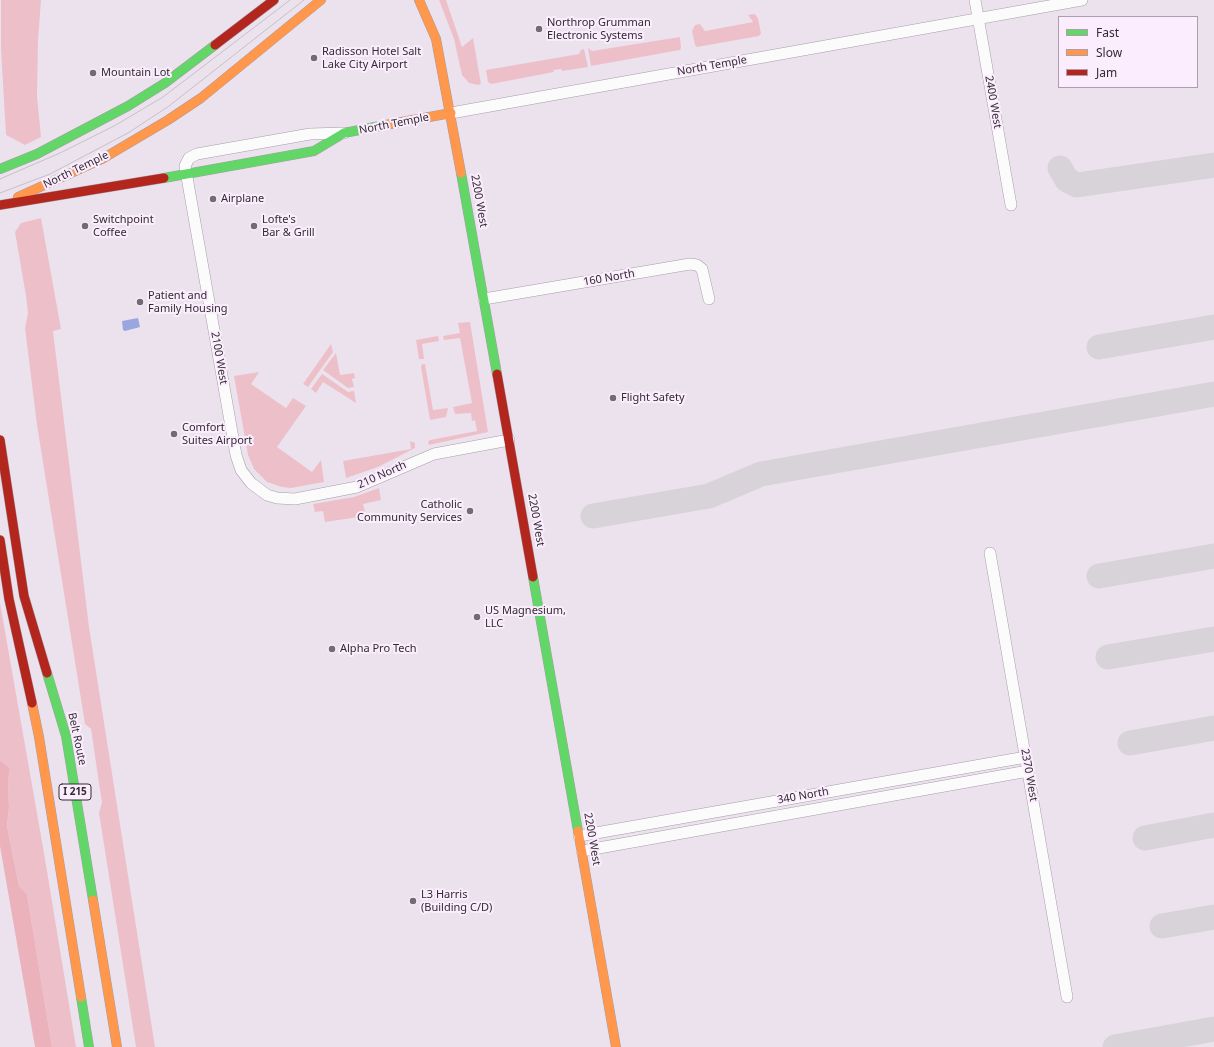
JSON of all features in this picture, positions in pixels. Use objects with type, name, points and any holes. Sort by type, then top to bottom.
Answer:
[{"type":"main road","points":[[0,169],[44,151],[128,106],[165,83],[274,0]]},
{"type":"main road","name":"North Temple","points":[[0,204],[40,188],[102,159],[168,120],[201,98],[321,0]]},
{"type":"main road","name":"2200 West","points":[[419,0],[436,39],[451,113],[616,1047]]},
{"type":"main road","name":"North Temple","points":[[0,204],[186,175],[314,151],[344,133],[451,113]]},
{"type":"main road","name":"Belt Route","points":[[0,440],[24,596],[66,736],[116,1047]]},
{"type":"main road","name":"I 215","points":[[0,540],[9,600],[39,737],[89,1047]]},
{"type":"street","name":"2400 West","points":[[975,0],[1011,205]]},
{"type":"street","name":"North Temple","points":[[451,113],[1082,0]]},
{"type":"street","name":"North Temple","points":[[186,175],[185,166],[187,161],[197,154],[310,134],[344,133]]},
{"type":"street","name":"2100 West","points":[[186,175],[236,455],[241,470]]},
{"type":"street","name":"160 North","points":[[484,299],[690,264],[698,265],[702,270],[709,299]]},
{"type":"street","name":"210 North","points":[[241,470],[251,483],[268,495],[277,498],[295,499],[357,487],[434,454],[509,440]]},
{"type":"street","name":"2370 West","points":[[990,553],[1067,996]]},
{"type":"street","name":"340 North","points":[[579,836],[1026,757]]},
{"type":"street","name":"340 North","points":[[582,851],[1028,771]]},
{"type":"shaded area","points":[[1,0],[41,0],[38,41],[37,96],[41,137],[25,145],[6,135],[1,49]]},
{"type":"shaded area","points":[[439,0],[446,0],[462,47],[473,38],[481,84],[478,85],[469,83],[462,75],[454,39]]},
{"type":"shaded area","points":[[748,15],[756,15],[758,19],[761,33],[759,36],[697,47],[695,45],[692,31],[695,25],[700,24],[705,31],[753,22]]},
{"type":"shaded area","points":[[680,37],[680,50],[591,66],[588,48],[592,51]]},
{"type":"shaded area","points":[[584,49],[588,67],[562,71],[561,69],[553,70],[554,72],[491,84],[488,82],[486,70],[579,54],[581,50]]},
{"type":"shaded area","points":[[41,218],[61,329],[53,331],[89,627],[155,1047],[136,1047],[99,813],[102,802],[91,729],[85,724],[37,425],[25,328],[28,313],[15,232],[21,223]]},
{"type":"shaded area","points":[[470,322],[488,432],[429,445],[428,442],[430,440],[477,431],[475,420],[472,421],[471,413],[455,414],[453,407],[472,403],[460,338],[444,340],[443,336],[460,333],[458,323]]},
{"type":"shaded area","points":[[438,336],[439,341],[422,344],[424,359],[419,359],[416,340]]},
{"type":"shaded area","points":[[331,344],[333,352],[308,387],[303,384]]},
{"type":"shaded area","points":[[336,353],[340,375],[354,373],[355,378],[352,379],[354,387],[348,388],[323,370]]},
{"type":"shaded area","points":[[422,364],[425,364],[433,410],[448,408],[446,417],[430,420],[421,367]]},
{"type":"shaded area","points":[[259,372],[251,384],[286,408],[293,398],[306,406],[277,447],[312,472],[321,460],[324,482],[291,488],[282,487],[267,482],[254,469],[248,455],[234,376]]},
{"type":"shaded area","points":[[322,374],[348,392],[354,391],[356,403],[323,382],[316,393],[311,389]]},
{"type":"shaded area","points":[[410,441],[415,443],[415,448],[378,467],[346,478],[343,461],[411,449]]},
{"type":"shaded area","points":[[379,488],[381,500],[363,504],[366,516],[325,522],[323,511],[315,512],[313,504],[354,497]]},
{"type":"shaded area","points":[[0,603],[76,1047],[52,1047],[27,894],[19,886],[7,826],[9,808],[8,781],[10,768],[0,760]]},
{"type":"shaded area","points":[[0,760],[10,768],[8,781],[9,808],[7,826],[19,886],[27,894],[52,1047],[35,1047],[0,846]]},
{"type":"water","points":[[138,318],[140,327],[125,331],[123,330],[122,321]]},
{"type":"taxiway","points":[[1060,168],[1067,180],[1077,185],[1214,165]]},
{"type":"taxiway","points":[[1099,347],[1214,327]]},
{"type":"taxiway","points":[[593,516],[709,496],[761,474],[1214,394]]},
{"type":"taxiway","points":[[1099,576],[1214,556]]},
{"type":"taxiway","points":[[1108,657],[1214,639]]},
{"type":"taxiway","points":[[1130,743],[1214,728]]},
{"type":"taxiway","points":[[1145,838],[1214,825]]},
{"type":"taxiway","points":[[1162,926],[1214,917]]},
{"type":"taxiway","points":[[1115,1047],[1214,1029]]},
{"type":"tram line","points":[[0,179],[60,153],[114,126],[163,97],[290,0]]},
{"type":"tram line","points":[[0,193],[50,174],[128,133],[169,106],[304,0]]},
{"type":"traffic: fast","points":[[0,169],[37,154],[128,106],[165,83],[215,45]]},
{"type":"traffic: fast","points":[[164,178],[314,151],[344,133],[380,126]]},
{"type":"traffic: fast","points":[[461,173],[497,374]]},
{"type":"traffic: fast","points":[[533,577],[578,831]]},
{"type":"traffic: fast","points":[[47,673],[66,736],[93,900]]},
{"type":"traffic: fast","points":[[81,997],[89,1047]]},
{"type":"traffic: slow","points":[[18,197],[102,159],[168,120],[201,98],[321,0]]},
{"type":"traffic: slow","points":[[419,0],[436,39],[461,173]]},
{"type":"traffic: slow","points":[[380,126],[451,113]]},
{"type":"traffic: slow","points":[[32,703],[39,737],[81,997]]},
{"type":"traffic: slow","points":[[578,831],[616,1047]]},
{"type":"traffic: slow","points":[[93,900],[117,1047]]},
{"type":"traffic: jam","points":[[215,45],[274,0]]},
{"type":"traffic: jam","points":[[0,205],[164,178]]},
{"type":"traffic: jam","points":[[497,374],[533,577]]},
{"type":"traffic: jam","points":[[0,440],[24,596],[47,673]]},
{"type":"traffic: jam","points":[[0,540],[9,599],[32,703]]},
{"type":"place","name":"Northrop Grumman Electronic Systems","points":[[539,29]]},
{"type":"place","name":"Radisson Hotel Salt Lake City Airport","points":[[314,58]]},
{"type":"place","name":"Mountain Lot","points":[[93,73]]},
{"type":"place","name":"Airplane","points":[[213,199]]},
{"type":"place","name":"Switchpoint Coffee","points":[[85,226]]},
{"type":"place","name":"Lofte's Bar & Grill","points":[[254,226]]},
{"type":"place","name":"Patient and Family Housing","points":[[140,302]]},
{"type":"place","name":"Flight Safety","points":[[613,398]]},
{"type":"place","name":"Comfort Suites Airport","points":[[174,434]]},
{"type":"place","name":"Catholic Community Services","points":[[470,511]]},
{"type":"place","name":"US Magnesium, LLC","points":[[477,617]]},
{"type":"place","name":"Alpha Pro Tech","points":[[332,649]]},
{"type":"place","name":"L3 Harris (Building C/D)","points":[[413,901]]}]
